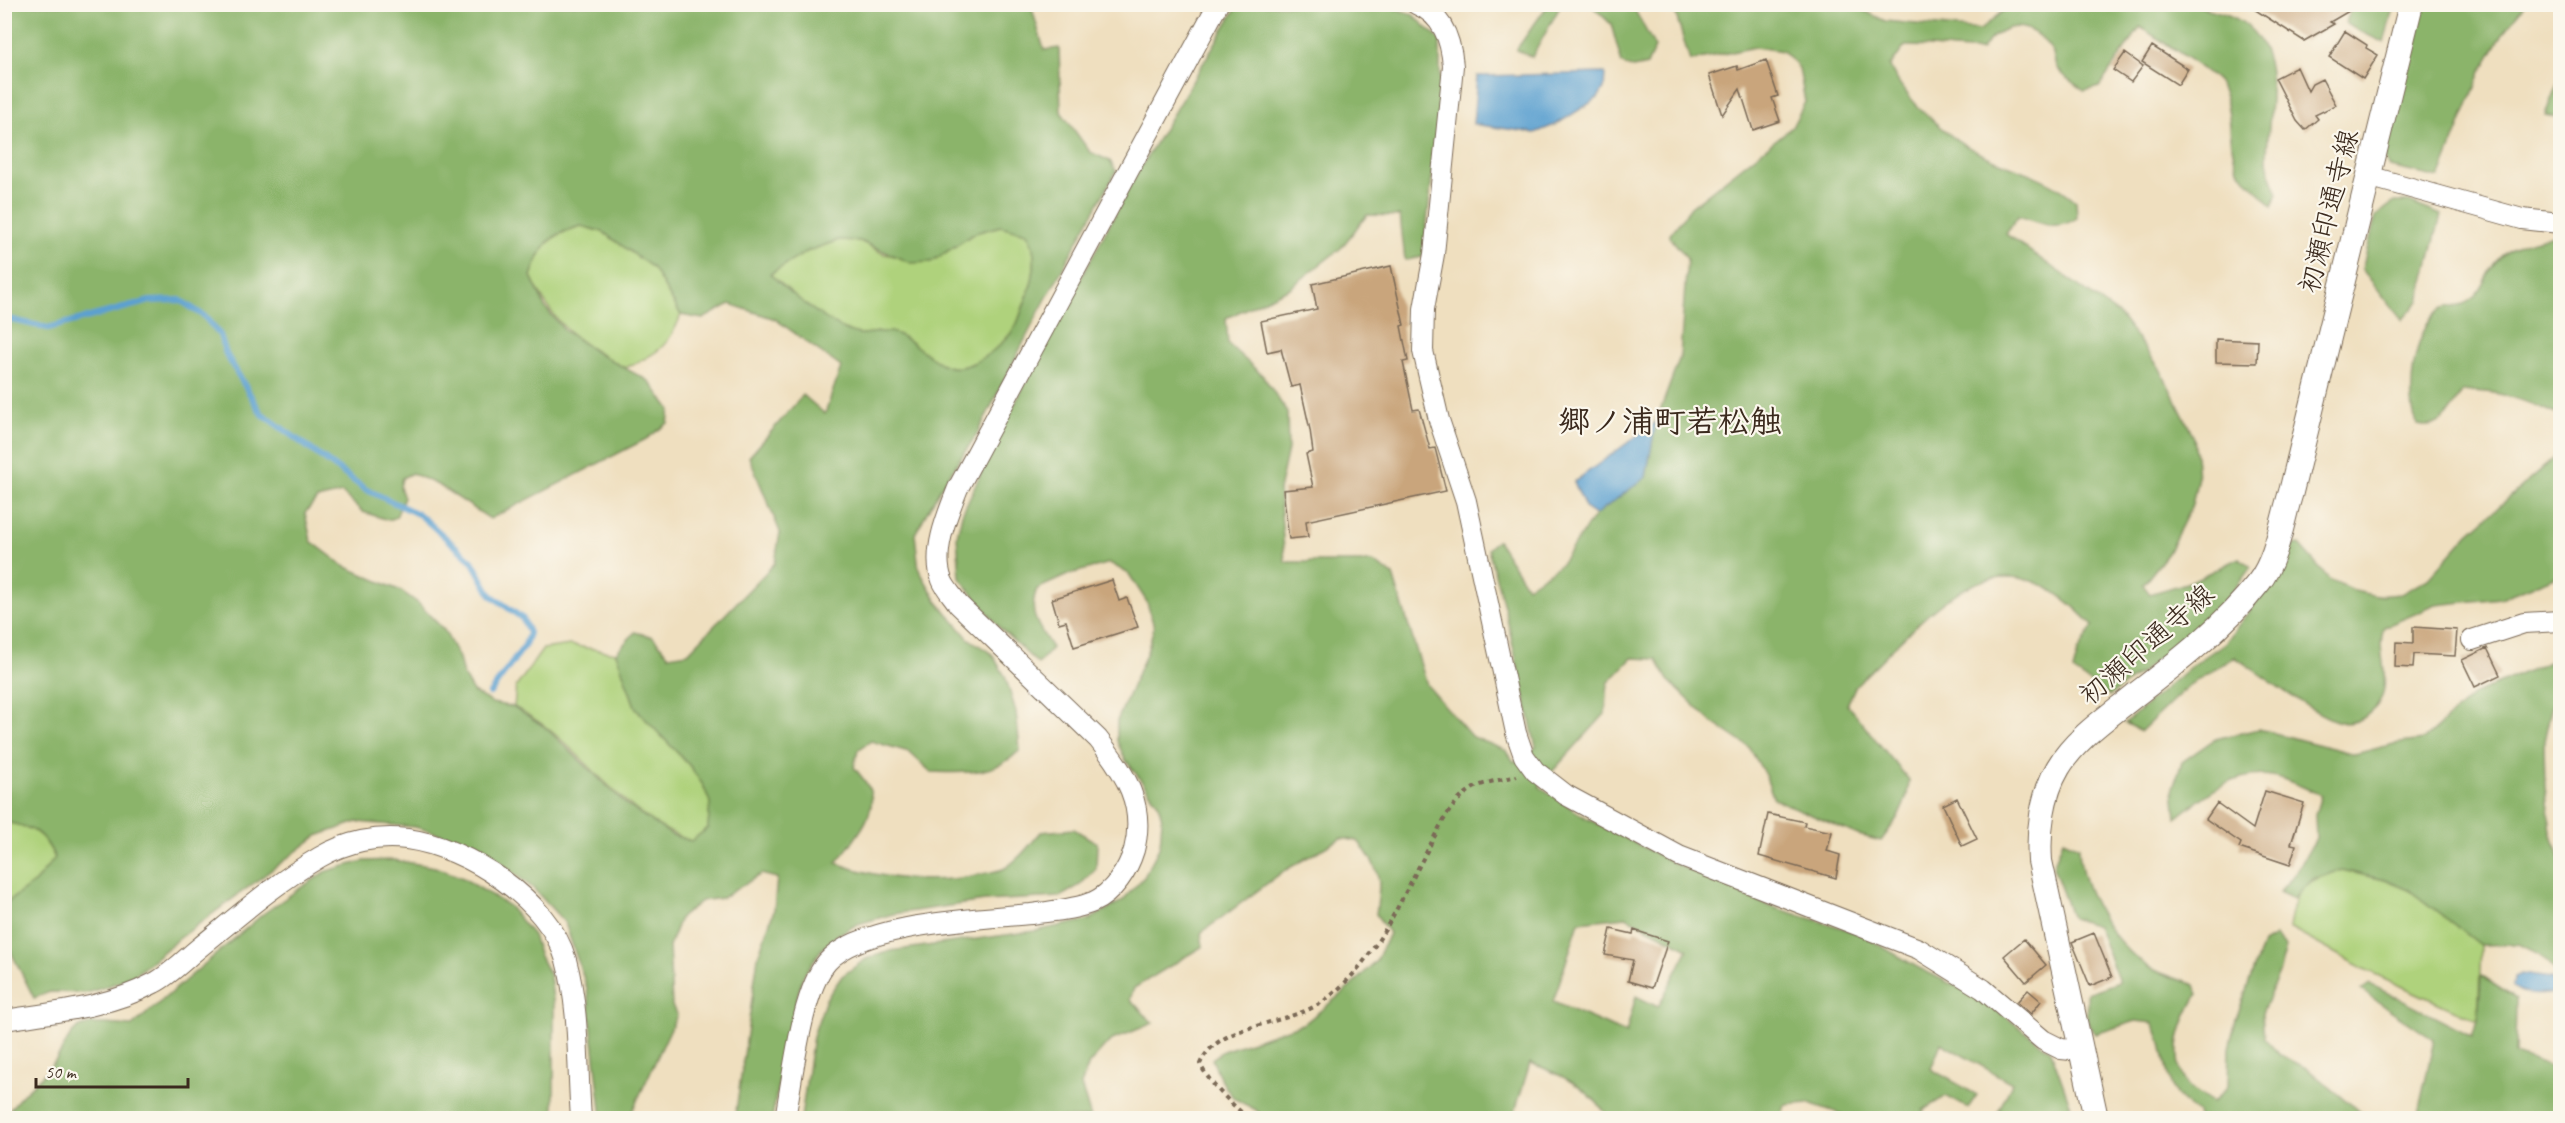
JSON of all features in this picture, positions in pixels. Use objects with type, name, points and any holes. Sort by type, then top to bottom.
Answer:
[{"type":"main road","name":"初瀬印通寺線","points":[[2096,1119],[2040,861],[2038,832],[2047,799],[2057,769],[2074,747],[2100,723],[2194,649],[2260,580],[2272,553],[2290,492],[2411,4]]},
{"type":"street","points":[[785,1119],[809,995],[826,963],[843,949],[867,938],[925,926],[1067,910],[1095,902],[1115,884],[1130,864],[1135,844],[1138,813],[1133,790],[1118,765],[1098,739],[958,604],[942,579],[939,558],[949,510],[958,488],[1218,4]]},
{"type":"street","points":[[1416,4],[1440,22],[1452,43],[1453,66],[1434,254],[1424,309],[1423,351],[1439,420],[1466,501],[1516,733],[1524,756],[1535,771],[1566,795],[1679,856],[1919,949],[1983,989],[2043,1040],[2061,1049],[2082,1051]]},
{"type":"street","points":[[2368,176],[2522,219],[2560,223]]},
{"type":"street","points":[[2472,640],[2524,623],[2560,621]]},
{"type":"street","points":[[4,1020],[104,1004],[129,996],[156,982],[288,878],[320,857],[343,845],[370,839],[406,839],[440,847],[486,869],[527,899],[555,933],[566,960],[573,1007],[581,1119]]},
{"type":"path","points":[[1248,1119],[1224,1099],[1208,1080],[1200,1064],[1206,1050],[1234,1034],[1287,1019],[1325,1000],[1366,961],[1448,813],[1469,791],[1535,771]]},
{"type":"green space","points":[[5,5],[1031,5],[1044,50],[1059,48],[1061,112],[1090,152],[1110,161],[1116,171],[1040,310],[977,434],[940,489],[915,534],[919,570],[937,601],[968,638],[992,654],[1005,676],[1016,712],[1020,750],[1000,765],[990,769],[968,772],[931,772],[909,752],[871,741],[858,750],[854,767],[868,786],[871,807],[862,828],[836,863],[890,877],[927,880],[964,877],[1005,868],[1020,856],[1041,832],[1074,829],[1097,843],[1096,869],[1080,885],[1060,897],[985,901],[893,914],[858,924],[837,935],[821,950],[803,976],[790,1023],[772,1118],[735,1118],[758,957],[774,910],[777,878],[761,874],[722,898],[701,901],[680,918],[669,946],[672,1006],[677,1015],[629,1118],[602,1118],[587,988],[565,923],[534,889],[488,853],[461,840],[415,827],[357,822],[317,836],[176,941],[131,978],[87,993],[50,992],[34,998],[5,940],[5,904],[35,882],[55,858],[46,842],[36,832],[30,828],[5,822]],"holes":[[[581,226],[603,232],[653,268],[681,315],[703,319],[730,304],[775,319],[841,367],[825,414],[803,395],[749,457],[780,532],[775,563],[688,653],[669,656],[653,637],[635,632],[616,653],[636,709],[689,765],[703,785],[710,802],[708,828],[691,841],[672,835],[627,805],[545,727],[514,707],[492,703],[473,692],[463,675],[459,658],[444,630],[418,603],[401,591],[344,566],[311,541],[305,513],[317,499],[342,493],[363,512],[388,520],[396,517],[404,498],[400,487],[402,478],[412,473],[440,486],[490,519],[646,439],[668,423],[670,409],[649,381],[597,353],[564,330],[545,307],[531,276],[548,242],[561,233]],[[1000,226],[1027,233],[1034,258],[1031,285],[1018,322],[1012,332],[990,353],[961,367],[942,364],[897,334],[851,332],[813,310],[770,274],[808,251],[839,240],[860,241],[911,263],[931,262],[975,233]]]},
{"type":"green space","points":[[1238,5],[1384,5],[1412,14],[1440,40],[1440,106],[1423,257],[1405,260],[1400,216],[1367,215],[1341,248],[1290,288],[1226,318],[1228,344],[1263,376],[1287,412],[1288,449],[1279,490],[1285,562],[1373,562],[1393,575],[1427,685],[1471,736],[1507,751],[1514,762],[1536,747],[1505,610],[1488,549],[1497,540],[1527,587],[1561,564],[1595,515],[1646,477],[1656,422],[1680,357],[1687,258],[1669,236],[1691,207],[1792,127],[1805,102],[1799,68],[1783,51],[1755,47],[1690,61],[1673,5],[1853,5],[1885,21],[1980,30],[2010,5],[2195,5],[2236,19],[2256,35],[2269,67],[2271,86],[2267,163],[2278,194],[2272,206],[2238,169],[2232,148],[2227,104],[2219,84],[2195,64],[2140,27],[2099,87],[2084,91],[2058,69],[2051,50],[2041,38],[2024,28],[2006,29],[1997,34],[1981,50],[1905,46],[1890,66],[1915,103],[1952,136],[1977,152],[2054,185],[2076,201],[2077,218],[2069,222],[2062,225],[2048,225],[2018,216],[2006,234],[2119,315],[2159,367],[2194,437],[2198,476],[2192,505],[2168,553],[2143,585],[2150,594],[2190,582],[2239,558],[2251,567],[2217,613],[2110,696],[2073,671],[2078,652],[2093,626],[2058,595],[2026,579],[1995,578],[1967,588],[1939,606],[1911,630],[1856,685],[1847,705],[1909,780],[1904,805],[1881,841],[1858,835],[1774,799],[1765,775],[1749,747],[1712,722],[1668,680],[1656,659],[1632,658],[1608,683],[1605,714],[1539,786],[1586,818],[1682,867],[1769,906],[1859,933],[1917,967],[1983,1000],[2051,1051],[2075,1118],[1995,1118],[2012,1083],[1941,1043],[1931,1069],[1977,1095],[1968,1108],[1946,1096],[1923,1110],[1924,1118],[1853,1118],[1809,1103],[1785,1105],[1781,1118],[1609,1118],[1593,1099],[1574,1084],[1530,1063],[1513,1118],[1263,1118],[1254,1108],[1233,1097],[1212,1059],[1223,1051],[1305,1023],[1350,987],[1377,960],[1389,933],[1376,914],[1379,883],[1372,860],[1358,841],[1341,838],[1284,871],[1201,933],[1203,946],[1134,988],[1130,999],[1153,1023],[1110,1041],[1089,1064],[1081,1085],[1091,1118],[801,1118],[813,1036],[826,999],[842,976],[866,959],[890,951],[1035,931],[1089,920],[1122,901],[1144,877],[1160,846],[1162,819],[1158,803],[1125,759],[1117,741],[1117,721],[1147,652],[1154,627],[1147,602],[1129,574],[1110,563],[1070,574],[1037,589],[1033,606],[1034,613],[1039,627],[1052,648],[1038,664],[999,627],[960,578],[957,536],[962,514],[1002,428],[1132,182]],"holes":[[[1626,917],[1688,949],[1658,1007],[1636,996],[1626,1033],[1553,1002],[1579,922]]]},
{"type":"green space","points":[[1548,5],[1561,5],[1532,57],[1516,50]]},
{"type":"green space","points":[[1591,5],[1632,5],[1655,47],[1647,65],[1633,68],[1622,64],[1611,24]]},
{"type":"green space","points":[[2353,5],[2394,5],[2384,43],[2345,24]]},
{"type":"green space","points":[[2421,5],[2525,5],[2505,30],[2481,72],[2439,178],[2390,167],[2383,156]]},
{"type":"green space","points":[[2560,77],[2560,118],[2545,115]]},
{"type":"green space","points":[[2394,202],[2409,202],[2441,215],[2419,301],[2402,320],[2362,269],[2376,216]]},
{"type":"green space","points":[[581,226],[603,232],[653,268],[681,315],[671,336],[660,349],[625,368],[580,341],[558,321],[531,276],[548,243],[561,234]]},
{"type":"green space","points":[[1001,226],[1027,233],[1035,260],[1030,289],[1012,332],[990,353],[961,367],[942,364],[897,334],[883,332],[861,334],[838,327],[813,310],[770,274],[808,251],[839,240],[860,241],[884,254],[931,262],[975,233]]},
{"type":"green space","points":[[2560,234],[2560,416],[2500,394],[2475,391],[2462,392],[2450,412],[2440,422],[2426,426],[2418,425],[2412,399],[2414,365],[2418,348],[2431,319],[2444,308],[2464,304],[2473,298],[2496,261],[2511,249],[2520,244]]},
{"type":"green space","points":[[2560,453],[2560,575],[2501,598],[2436,605],[2384,627],[2381,645],[2384,689],[2375,709],[2364,717],[2347,723],[2317,712],[2235,657],[2189,685],[2141,731],[2125,723],[2189,668],[2226,642],[2270,583],[2288,546],[2299,545],[2329,579],[2355,591],[2376,596],[2401,594],[2428,579],[2469,533]]},
{"type":"green space","points":[[570,645],[616,653],[636,709],[689,765],[703,785],[710,802],[708,828],[691,841],[669,831],[631,806],[564,742],[546,727],[514,707],[516,687],[543,649]]},
{"type":"green space","points":[[2560,657],[2560,694],[2551,709],[2544,741],[2545,787],[2551,831],[2560,860],[2560,975],[2539,954],[2519,944],[2481,945],[2409,890],[2385,880],[2342,870],[2313,879],[2294,899],[2279,892],[2297,871],[2316,838],[2315,815],[2321,795],[2291,782],[2272,776],[2258,775],[2232,781],[2209,793],[2176,818],[2173,788],[2182,762],[2215,739],[2259,729],[2355,754],[2394,744],[2423,740],[2475,694]]},
{"type":"green space","points":[[5,822],[30,828],[36,832],[46,842],[55,858],[35,882],[5,904]]},
{"type":"green space","points":[[2063,840],[2079,847],[2085,880],[2092,897],[2100,914],[2122,943],[2134,956],[2152,969],[2195,985],[2198,994],[2187,1014],[2178,1049],[2181,1072],[2191,1089],[2213,1102],[2228,1086],[2229,1048],[2236,1019],[2263,943],[2275,936],[2286,947],[2279,973],[2262,1013],[2264,1038],[2279,1054],[2306,1068],[2368,1118],[2198,1118],[2197,1112],[2176,1094],[2153,1023],[2136,1021],[2095,1034],[2088,1023],[2087,993],[2119,982],[2097,926],[2072,918],[2053,867]]},
{"type":"green space","points":[[394,860],[435,867],[463,878],[509,906],[533,935],[550,976],[554,1007],[554,1118],[5,1118],[17,1101],[53,1064],[76,1030],[97,1023],[132,1026],[263,914],[297,890],[327,871],[364,861]]},
{"type":"green space","points":[[2342,870],[2385,880],[2409,890],[2481,945],[2478,1021],[2366,970],[2289,928],[2295,903],[2303,888],[2318,878]]},
{"type":"green space","points":[[2481,976],[2516,999],[2515,1055],[2560,1070],[2560,1118],[2417,1118],[2434,1040],[2361,990],[2370,984],[2472,1036],[2478,1021]]},
{"type":"water","points":[[1605,73],[1604,88],[1598,98],[1557,124],[1535,133],[1473,124],[1477,76]]},
{"type":"water","points":[[1656,422],[1646,477],[1595,515],[1586,509],[1574,482]]},
{"type":"water","points":[[2521,974],[2551,978],[2555,984],[2553,993],[2532,994],[2517,990],[2513,986],[2514,977]]},
{"type":"building","points":[[2246,4],[2361,4],[2330,22],[2334,24],[2304,41]]},
{"type":"building","points":[[2345,31],[2378,55],[2363,79],[2329,57]]},
{"type":"building","points":[[2152,46],[2188,69],[2178,85],[2142,62]]},
{"type":"building","points":[[2125,53],[2143,66],[2131,82],[2113,70]]},
{"type":"building","points":[[1766,60],[1778,96],[1772,98],[1780,121],[1753,130],[1740,89],[1722,115],[1709,75],[1737,66],[1738,70]]},
{"type":"building","points":[[2297,67],[2308,91],[2312,84],[2322,79],[2336,105],[2315,115],[2318,119],[2305,130],[2297,121],[2275,78]]},
{"type":"building","points":[[1391,266],[1404,325],[1401,326],[1408,361],[1403,362],[1413,410],[1419,409],[1430,449],[1435,448],[1446,491],[1306,521],[1308,537],[1289,539],[1283,490],[1313,487],[1306,454],[1313,452],[1300,385],[1291,387],[1281,349],[1267,352],[1261,321],[1317,309],[1312,284]]},
{"type":"building","points":[[2216,339],[2258,341],[2257,363],[2216,362]]},
{"type":"building","points":[[1112,580],[1119,601],[1127,598],[1138,627],[1074,647],[1066,621],[1059,623],[1052,599]]},
{"type":"building","points":[[2413,627],[2457,630],[2455,656],[2414,654],[2413,668],[2395,667],[2396,642],[2413,643]]},
{"type":"building","points":[[2487,648],[2500,675],[2475,687],[2462,660]]},
{"type":"building","points":[[2265,791],[2304,803],[2291,844],[2296,845],[2290,865],[2239,848],[2241,843],[2206,819],[2217,803],[2253,829]]},
{"type":"building","points":[[1957,798],[1977,839],[1962,846],[1943,805]]},
{"type":"building","points":[[1768,814],[1805,822],[1804,826],[1832,832],[1827,851],[1840,855],[1836,878],[1759,856]]},
{"type":"building","points":[[1611,929],[1633,934],[1634,930],[1668,941],[1652,988],[1628,981],[1633,960],[1605,955]]},
{"type":"building","points":[[2094,933],[2112,977],[2090,986],[2072,942]]},
{"type":"building","points":[[2024,939],[2046,965],[2026,982],[2004,956]]},
{"type":"building","points":[[2028,990],[2041,1001],[2031,1014],[2017,1002]]},
{"type":"waterway","points":[[4,318],[48,328],[150,301],[180,300],[204,316],[220,335],[226,354],[261,413],[365,489],[420,515],[472,561],[491,595],[523,619],[529,633],[525,645],[490,693]]},
{"type":"district","name":"郷ノ浦町若松触","points":[[1670,421]]}]
